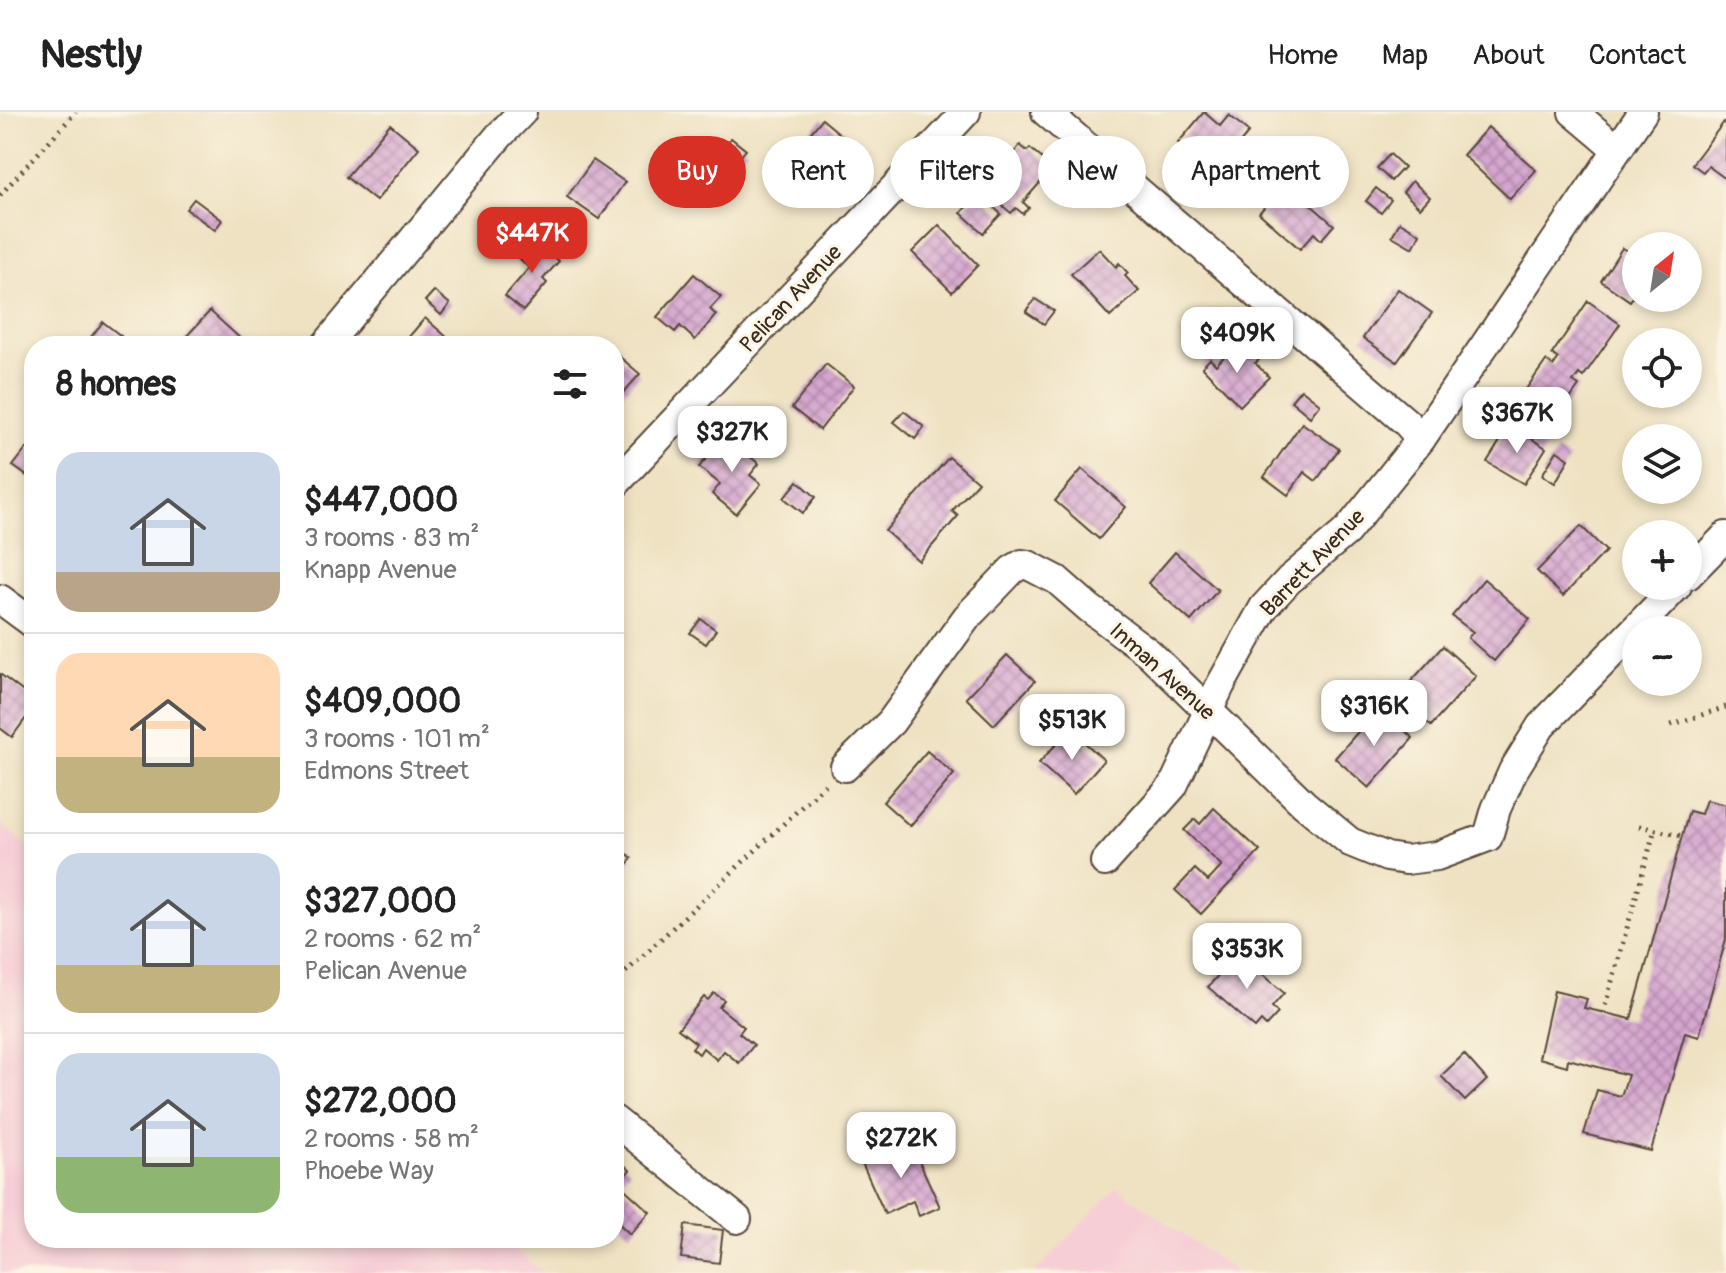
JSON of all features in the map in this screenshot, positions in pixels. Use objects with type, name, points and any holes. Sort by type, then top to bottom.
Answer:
[{"type":"street","points":[[333,336],[522,112]]},
{"type":"street","name":"Pelican Avenue","points":[[624,474],[966,112]]},
{"type":"street","points":[[1046,112],[1406,422],[1421,439]]},
{"type":"street","points":[[1573,112],[1617,149]]},
{"type":"street","name":"Barrett Avenue","points":[[1105,862],[1173,786],[1207,711],[1264,607],[1289,580],[1347,531],[1421,439],[1643,112]]},
{"type":"street","points":[[1702,561],[1718,544]]},
{"type":"street","name":"Inman Avenue","points":[[845,767],[891,722],[967,617],[1007,574],[1022,564],[1057,580],[1149,653],[1334,831],[1368,851],[1387,857],[1422,859],[1453,852],[1488,837],[1496,809],[1513,771],[1541,726],[1663,600]]},
{"type":"street","points":[[0,599],[24,617]]},
{"type":"street","points":[[624,1128],[737,1219]]},
{"type":"path","points":[[0,195],[76,112]]},
{"type":"path","points":[[1671,725],[1726,707]]},
{"type":"path","points":[[624,974],[845,767]]},
{"type":"path","points":[[1639,826],[1682,836]]},
{"type":"path","points":[[1603,1013],[1655,829]]},
{"type":"shaded area","points":[[0,823],[24,843],[24,1248],[513,1248],[543,1273],[0,1273]]},
{"type":"shaded area","points":[[1117,1187],[1237,1273],[1034,1273]]},
{"type":"building","points":[[1204,112],[1220,126],[1229,115],[1249,132],[1246,136],[1184,136]]},
{"type":"building","points":[[822,119],[842,136],[808,136]]},
{"type":"building","points":[[1724,122],[1726,179],[1708,166],[1703,172],[1692,164]]},
{"type":"building","points":[[390,124],[419,148],[376,201],[346,177]]},
{"type":"building","points":[[1488,127],[1536,170],[1510,199],[1463,155]]},
{"type":"building","points":[[1022,147],[1027,151],[1030,148],[1038,155],[1038,185],[1023,202],[1029,208],[1023,214],[1016,208],[1022,208]]},
{"type":"building","points":[[1390,154],[1404,167],[1391,181],[1377,168]]},
{"type":"building","points":[[593,160],[625,182],[599,219],[567,197]]},
{"type":"building","points":[[1412,181],[1430,197],[1420,208],[1403,192]]},
{"type":"building","points":[[1376,188],[1391,200],[1381,213],[1366,201]]},
{"type":"building","points":[[194,199],[222,220],[215,230],[186,209]]},
{"type":"building","points":[[965,208],[994,208],[1001,214],[983,233],[961,213]]},
{"type":"building","points":[[1264,208],[1315,208],[1334,225],[1321,240],[1314,233],[1300,249],[1259,213]]},
{"type":"building","points":[[1400,222],[1420,234],[1413,248],[1392,236]]},
{"type":"building","points":[[939,225],[978,265],[952,292],[912,252]]},
{"type":"building","points":[[534,240],[559,261],[543,279],[547,283],[523,311],[505,296],[529,268],[519,258]]},
{"type":"building","points":[[1622,248],[1622,295],[1601,281]]},
{"type":"building","points":[[1099,249],[1116,267],[1119,263],[1128,273],[1125,276],[1139,291],[1110,317],[1071,274]]},
{"type":"building","points":[[694,274],[721,297],[710,309],[716,315],[695,340],[680,326],[675,332],[657,317]]},
{"type":"building","points":[[1398,289],[1432,313],[1397,362],[1363,338]]},
{"type":"building","points":[[434,291],[450,304],[441,315],[425,301]]},
{"type":"building","points":[[1035,299],[1054,311],[1044,324],[1026,312]]},
{"type":"building","points":[[1588,301],[1620,324],[1583,377],[1579,374],[1573,382],[1579,386],[1558,416],[1524,392],[1546,361],[1553,366],[1558,359],[1552,354]]},
{"type":"building","points":[[210,311],[238,336],[187,336]]},
{"type":"building","points":[[425,318],[446,336],[410,336]]},
{"type":"building","points":[[103,322],[121,336],[92,336]]},
{"type":"building","points":[[1236,345],[1249,358],[1253,354],[1259,360],[1255,363],[1269,377],[1240,406],[1202,367],[1210,359],[1216,365]]},
{"type":"building","points":[[624,360],[640,374],[624,392]]},
{"type":"building","points":[[826,364],[854,386],[820,430],[792,408]]},
{"type":"building","points":[[1301,389],[1320,404],[1310,417],[1291,401]]},
{"type":"building","points":[[904,411],[924,427],[915,439],[894,422]]},
{"type":"building","points":[[1302,423],[1339,449],[1316,481],[1304,472],[1288,495],[1264,477]]},
{"type":"building","points":[[1510,425],[1546,448],[1524,484],[1487,462]]},
{"type":"building","points":[[725,436],[759,464],[750,475],[761,484],[736,514],[712,494],[720,484],[699,467]]},
{"type":"building","points":[[1557,451],[1569,459],[1555,483],[1542,475]]},
{"type":"building","points":[[24,452],[24,474],[13,466]]},
{"type":"building","points":[[949,457],[978,482],[952,511],[958,516],[919,561],[885,531]]},
{"type":"building","points":[[1082,469],[1126,507],[1099,539],[1055,501]]},
{"type":"building","points":[[798,481],[816,497],[803,513],[784,498]]},
{"type":"building","points":[[1581,526],[1606,551],[1563,596],[1537,571]]},
{"type":"building","points":[[1175,552],[1218,590],[1191,621],[1148,583]]},
{"type":"building","points":[[1484,579],[1530,619],[1494,661],[1468,638],[1473,632],[1452,616]]},
{"type":"building","points":[[701,619],[716,630],[706,644],[690,633]]},
{"type":"building","points":[[1443,646],[1476,676],[1431,726],[1398,696]]},
{"type":"building","points":[[1007,655],[1035,681],[994,725],[966,698]]},
{"type":"building","points":[[0,674],[24,692],[24,721],[12,737],[0,728]]},
{"type":"building","points":[[1379,708],[1413,738],[1369,788],[1335,758]]},
{"type":"building","points":[[1070,729],[1104,760],[1074,794],[1039,763]]},
{"type":"building","points":[[927,751],[954,774],[910,826],[883,802]]},
{"type":"building","points":[[1706,800],[1726,805],[1726,939],[1699,1037],[1685,1033],[1651,1151],[1584,1134],[1597,1090],[1621,1096],[1628,1075],[1568,1059],[1567,1066],[1539,1058],[1554,991],[1587,999],[1584,1008],[1631,1019],[1689,811],[1701,814]]},
{"type":"building","points":[[1214,808],[1260,851],[1201,914],[1175,890],[1195,869],[1208,881],[1222,866],[1184,830],[1195,819],[1200,824]]},
{"type":"building","points":[[624,851],[632,858],[624,868]]},
{"type":"building","points":[[1238,952],[1284,993],[1272,1007],[1278,1013],[1266,1026],[1261,1021],[1255,1028],[1208,987]]},
{"type":"building","points":[[714,993],[724,1000],[719,1007],[744,1027],[739,1033],[754,1045],[739,1063],[724,1051],[717,1060],[703,1048],[699,1054],[692,1048],[696,1043],[678,1029],[704,997],[708,1000]]},
{"type":"building","points":[[1464,1054],[1487,1080],[1465,1101],[1441,1076]]},
{"type":"building","points":[[910,1141],[940,1207],[919,1216],[913,1201],[885,1214],[862,1163]]},
{"type":"building","points":[[624,1188],[650,1212],[630,1234],[624,1228]]},
{"type":"building","points":[[685,1225],[723,1230],[719,1263],[681,1258]]}]
